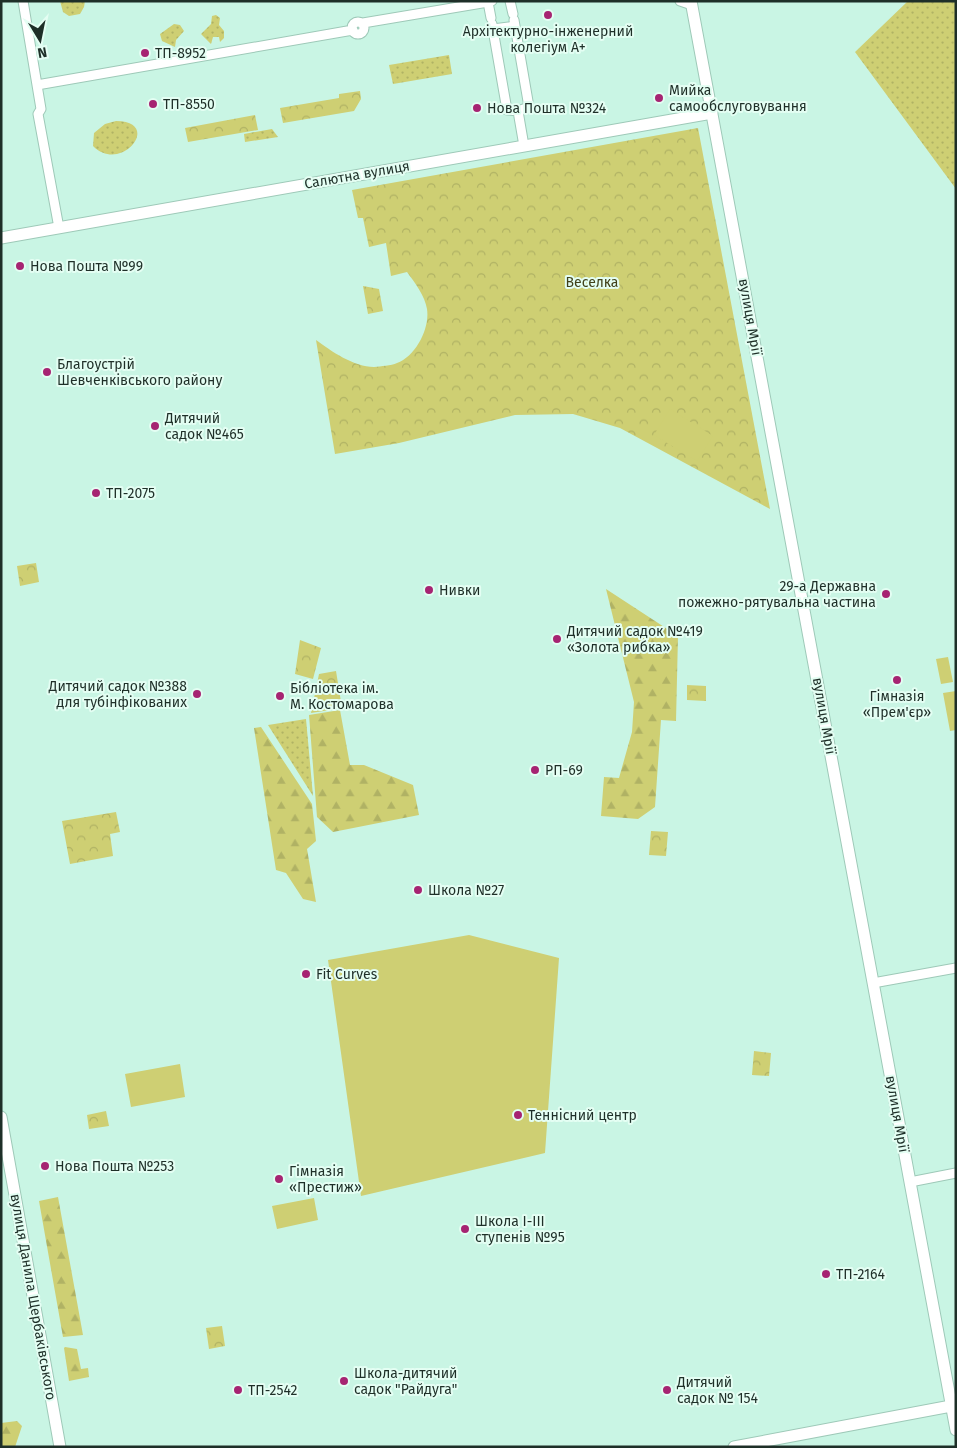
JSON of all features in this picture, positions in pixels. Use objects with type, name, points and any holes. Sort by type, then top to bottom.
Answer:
[{"type":"street","points":[[23,1],[41,109],[38,114],[58,228]]},
{"type":"street","points":[[37,85],[353,30],[355,22],[363,23],[486,2],[492,24],[507,110],[518,111],[529,107],[510,1]]},
{"type":"street","points":[[680,1],[692,3]]},
{"type":"street","name":"вулиця Мрії","points":[[692,3],[956,1430]]},
{"type":"street","points":[[492,24],[514,20]]},
{"type":"street","points":[[518,111],[524,146]]},
{"type":"street","name":"Салютна вулиця","points":[[1,238],[712,113]]},
{"type":"street","points":[[873,983],[956,968]]},
{"type":"street","name":"вулиця Данила Щербаківського","points":[[1,1117],[60,1447]]},
{"type":"street","points":[[910,1182],[956,1173]]},
{"type":"street","points":[[734,1447],[951,1406]]},
{"type":"green space","points":[[60,1],[85,1],[80,14],[69,16],[63,12]]},
{"type":"green space","points":[[908,1],[956,1],[956,189],[855,52]]},
{"type":"green space","points":[[216,15],[220,18],[219,25],[224,31],[224,38],[220,42],[219,37],[213,37],[211,44],[201,34],[211,24],[212,16]]},
{"type":"green space","points":[[174,24],[180,25],[184,31],[176,40],[175,47],[162,41],[160,34]]},
{"type":"green space","points":[[449,55],[452,74],[393,84],[389,65]]},
{"type":"green space","points":[[360,91],[361,99],[354,111],[283,123],[280,108],[339,98],[339,94]]},
{"type":"green space","points":[[255,115],[258,130],[188,142],[185,128]]},
{"type":"green space","points":[[116,121],[130,123],[136,129],[137,137],[133,144],[125,151],[115,154],[104,153],[93,146],[94,133],[105,124]]},
{"type":"green space","name":"Веселка","points":[[698,128],[770,509],[620,428],[573,414],[515,415],[399,443],[335,454],[316,340],[336,353],[359,364],[374,367],[392,365],[404,359],[416,348],[424,333],[427,316],[424,299],[407,272],[391,276],[386,243],[369,247],[363,218],[358,218],[352,190]]},
{"type":"green space","points":[[272,129],[278,137],[245,142],[244,134]]},
{"type":"green space","points":[[363,286],[379,289],[383,311],[368,314]]},
{"type":"green space","points":[[670,409],[713,436],[697,461],[654,435]]},
{"type":"green space","points":[[36,563],[39,582],[20,586],[17,566]]},
{"type":"green space","points":[[606,589],[678,636],[676,721],[661,720],[655,807],[638,819],[601,816],[604,777],[619,778],[632,732],[634,702]]},
{"type":"green space","points":[[300,640],[321,648],[313,679],[295,674]]},
{"type":"green space","points":[[948,657],[953,682],[941,684],[936,659]]},
{"type":"green space","points":[[336,671],[342,708],[311,713],[319,674]]},
{"type":"green space","points":[[687,685],[706,686],[706,701],[687,700]]},
{"type":"green space","points":[[956,691],[956,730],[950,731],[943,693]]},
{"type":"green space","points":[[340,710],[350,765],[364,765],[413,785],[419,815],[333,832],[317,817],[309,715]]},
{"type":"green space","points":[[306,719],[313,796],[268,725]]},
{"type":"green space","points":[[261,727],[312,804],[316,841],[307,849],[316,902],[303,899],[286,873],[276,870],[254,728]]},
{"type":"green space","points":[[116,812],[120,832],[110,834],[113,856],[70,864],[62,821]]},
{"type":"green space","points":[[651,831],[668,832],[666,856],[649,855]]},
{"type":"green space","points":[[469,935],[559,958],[545,1153],[361,1196],[328,960]]},
{"type":"green space","points":[[754,1051],[771,1053],[769,1076],[752,1075]]},
{"type":"green space","points":[[180,1064],[185,1097],[131,1107],[125,1074]]},
{"type":"green space","points":[[106,1111],[109,1126],[89,1129],[87,1115]]},
{"type":"green space","points":[[58,1197],[83,1335],[63,1337],[39,1201]]},
{"type":"green space","points":[[314,1198],[318,1220],[277,1229],[272,1206]]},
{"type":"green space","points":[[222,1326],[225,1346],[209,1349],[206,1328]]},
{"type":"green space","points":[[65,1347],[77,1349],[81,1369],[88,1368],[89,1377],[69,1381]]},
{"type":"green space","points":[[17,1421],[22,1426],[15,1447],[1,1447],[1,1423]]},
{"type":"place","name":"Архітектурно-інженерний колегіум А+","points":[[548,15]]},
{"type":"place","name":"ТП-8952","points":[[145,53]]},
{"type":"place","name":"Мийка самообслуговування","points":[[659,98]]},
{"type":"place","name":"ТП-8550","points":[[153,104]]},
{"type":"place","name":"Нова Пошта №324","points":[[477,108]]},
{"type":"place","name":"Нова Пошта №99","points":[[20,266]]},
{"type":"place","name":"Благоустрій Шевченківського району","points":[[47,372]]},
{"type":"place","name":"Дитячий садок №465","points":[[155,426]]},
{"type":"place","name":"ТП-2075","points":[[96,493]]},
{"type":"place","name":"Нивки","points":[[429,590]]},
{"type":"place","name":"29-а Державна пожежно-рятувальна частина","points":[[886,594]]},
{"type":"place","name":"Дитячий садок №419 «Золота рибка»","points":[[557,639]]},
{"type":"place","name":"Гімназія «Прем'єр»","points":[[897,680]]},
{"type":"place","name":"Дитячий садок №388 для тубінфікованих","points":[[197,694]]},
{"type":"place","name":"Бібліотека ім. М. Костомарова","points":[[280,696]]},
{"type":"place","name":"РП-69","points":[[535,770]]},
{"type":"place","name":"Школа №27","points":[[418,890]]},
{"type":"place","name":"Fit Curves","points":[[306,974]]},
{"type":"place","name":"Теннісний центр","points":[[518,1115]]},
{"type":"place","name":"Нова Пошта №253","points":[[45,1166]]},
{"type":"place","name":"Гімназія «Престиж»","points":[[279,1179]]},
{"type":"place","name":"Школа І-ІІІ ступенів №95","points":[[465,1229]]},
{"type":"place","name":"ТП-2164","points":[[826,1274]]},
{"type":"place","name":"Школа-дитячий садок \"Райдуга\"","points":[[344,1381]]},
{"type":"place","name":"ТП-2542","points":[[238,1390]]},
{"type":"place","name":"Дитячий садок № 154","points":[[667,1390]]}]
